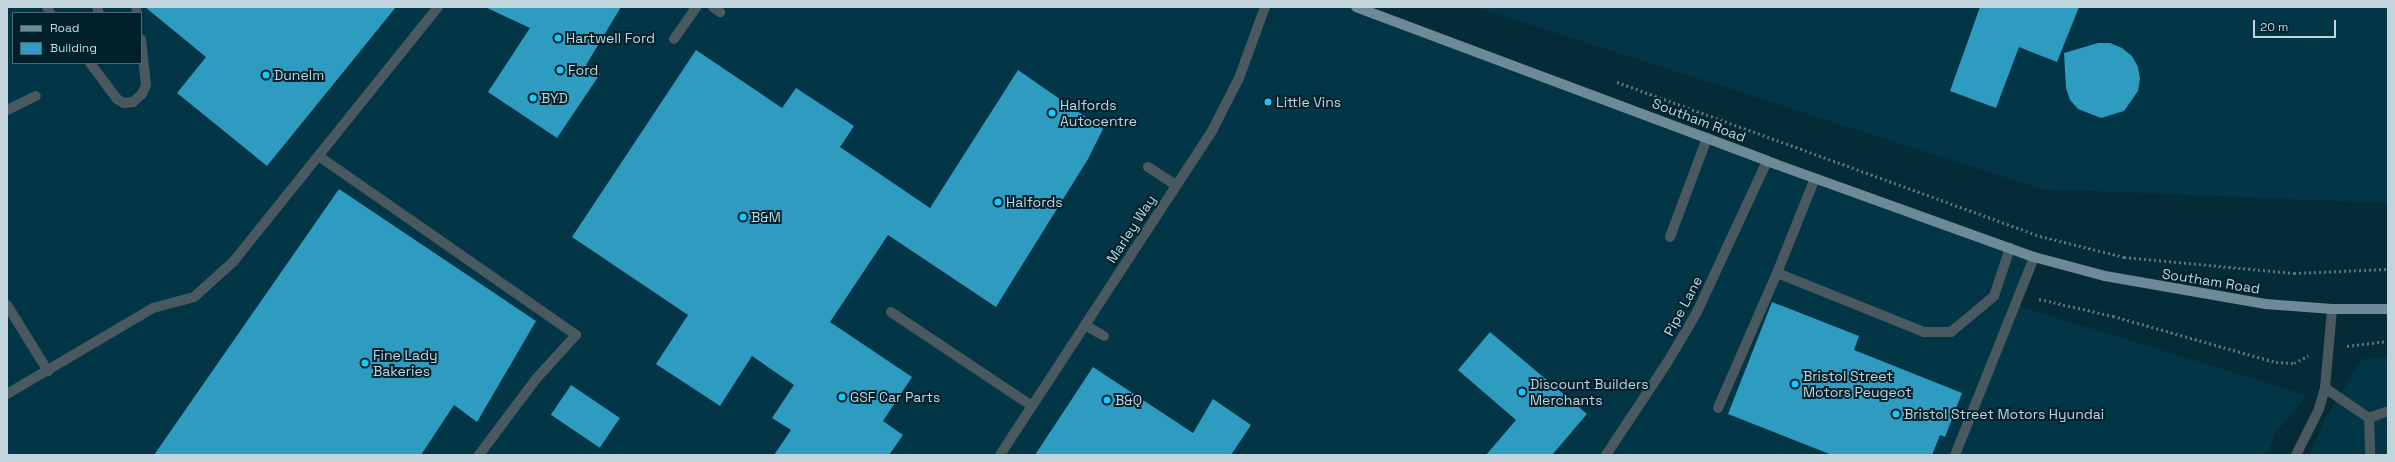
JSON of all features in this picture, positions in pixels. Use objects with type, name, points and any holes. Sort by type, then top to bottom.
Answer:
[{"type":"main road","name":"Southam Road","points":[[1358,7],[1767,161],[2034,257],[2104,276],[2175,290],[2266,304],[2332,309],[2388,309]]},
{"type":"street","points":[[7,394],[153,308],[194,297],[233,262],[320,157],[438,7]]},
{"type":"street","points":[[674,39],[696,7]]},
{"type":"street","name":"Marley Way","points":[[1000,455],[1230,99],[1265,7]]},
{"type":"street","points":[[91,64],[117,99],[124,103],[133,102],[142,94],[146,85],[142,48]]},
{"type":"street","points":[[7,110],[36,96]]},
{"type":"street","points":[[1670,237],[1707,138]]},
{"type":"street","points":[[320,157],[576,335],[536,379],[479,455]]},
{"type":"street","name":"Pipe Lane","points":[[1606,455],[1663,370],[1697,312],[1767,161]]},
{"type":"street","points":[[1148,167],[1176,184]]},
{"type":"street","points":[[1718,408],[1777,273],[1815,178]]},
{"type":"street","points":[[1777,273],[1924,332],[1951,332],[1994,296],[2010,248]]},
{"type":"street","points":[[1955,455],[2034,257]]},
{"type":"street","points":[[7,304],[48,371]]},
{"type":"street","points":[[2296,455],[2319,409],[2325,388],[2330,349],[2332,309]]},
{"type":"street","points":[[890,312],[1032,406]]},
{"type":"street","points":[[1085,324],[1104,336]]},
{"type":"street","points":[[2325,388],[2369,418]]},
{"type":"street","points":[[2369,418],[2388,411]]},
{"type":"street","points":[[2369,418],[2370,455]]},
{"type":"path","points":[[1614,81],[2040,236],[2124,257],[2294,274],[2388,269]]},
{"type":"path","points":[[2019,295],[2113,316],[2276,362],[2297,362],[2330,349],[2388,341]]},
{"type":"shaded area","points":[[7,7],[1355,7],[2034,257],[1949,455],[7,455]]},
{"type":"shaded area","points":[[1475,7],[2388,7],[2388,203],[2041,189]]},
{"type":"shaded area","points":[[2015,305],[2307,395],[2275,434],[2267,455],[1952,455]]},
{"type":"shaded area","points":[[2388,357],[2388,455],[2309,455],[2326,417],[2362,359]]},
{"type":"building","name":"Dunelm","points":[[145,7],[396,7],[267,166],[177,93],[206,57]]},
{"type":"building","points":[[485,7],[621,7],[586,65],[600,74],[557,138],[488,92],[530,28]]},
{"type":"building","points":[[1980,7],[2079,7],[2057,62],[2019,47],[1996,108],[1950,91]]},
{"type":"building","points":[[2098,43],[2110,43],[2122,48],[2132,56],[2138,67],[2140,79],[2138,91],[2124,111],[2101,118],[2078,109],[2070,100],[2066,88],[2064,53]]},
{"type":"building","name":"B&M","points":[[696,50],[782,108],[796,88],[854,126],[840,147],[930,208],[1018,70],[1103,129],[1088,159],[996,307],[888,235],[830,322],[912,377],[883,421],[903,435],[889,455],[774,455],[791,430],[772,418],[794,385],[752,356],[720,406],[656,364],[688,315],[572,237]]},
{"type":"building","name":"Fine Lady Bakeries","points":[[339,189],[536,321],[477,422],[454,405],[421,455],[154,455]]},
{"type":"building","points":[[1772,302],[1859,336],[1854,350],[1962,393],[1945,437],[1940,435],[1932,455],[1832,455],[1728,414]]},
{"type":"building","name":"Discount Builders Merchants","points":[[1490,332],[1587,414],[1552,455],[1486,455],[1516,420],[1458,370]]},
{"type":"building","name":"B&Q","points":[[1093,367],[1193,433],[1213,399],[1251,425],[1231,455],[1035,455]]},
{"type":"building","points":[[571,385],[620,418],[600,448],[551,415]]},
{"type":"place","name":"Hartwell Ford","points":[[558,38]]},
{"type":"place","name":"Ford","points":[[560,70]]},
{"type":"place","name":"Dunelm","points":[[266,75]]},
{"type":"place","name":"BYD","points":[[533,98]]},
{"type":"place","name":"Little Vins","points":[[1268,102]]},
{"type":"place","name":"Halfords Autocentre","points":[[1052,113]]},
{"type":"place","name":"Halfords","points":[[998,202]]},
{"type":"place","name":"B&M","points":[[743,217]]},
{"type":"place","name":"Fine Lady Bakeries","points":[[365,363]]},
{"type":"place","name":"Bristol Street Motors Peugeot","points":[[1795,384]]},
{"type":"place","name":"Discount Builders Merchants","points":[[1522,392]]},
{"type":"place","name":"GSF Car Parts","points":[[842,397]]},
{"type":"place","name":"B&Q","points":[[1107,400]]},
{"type":"place","name":"Bristol Street Motors Hyundai","points":[[1896,414]]}]
